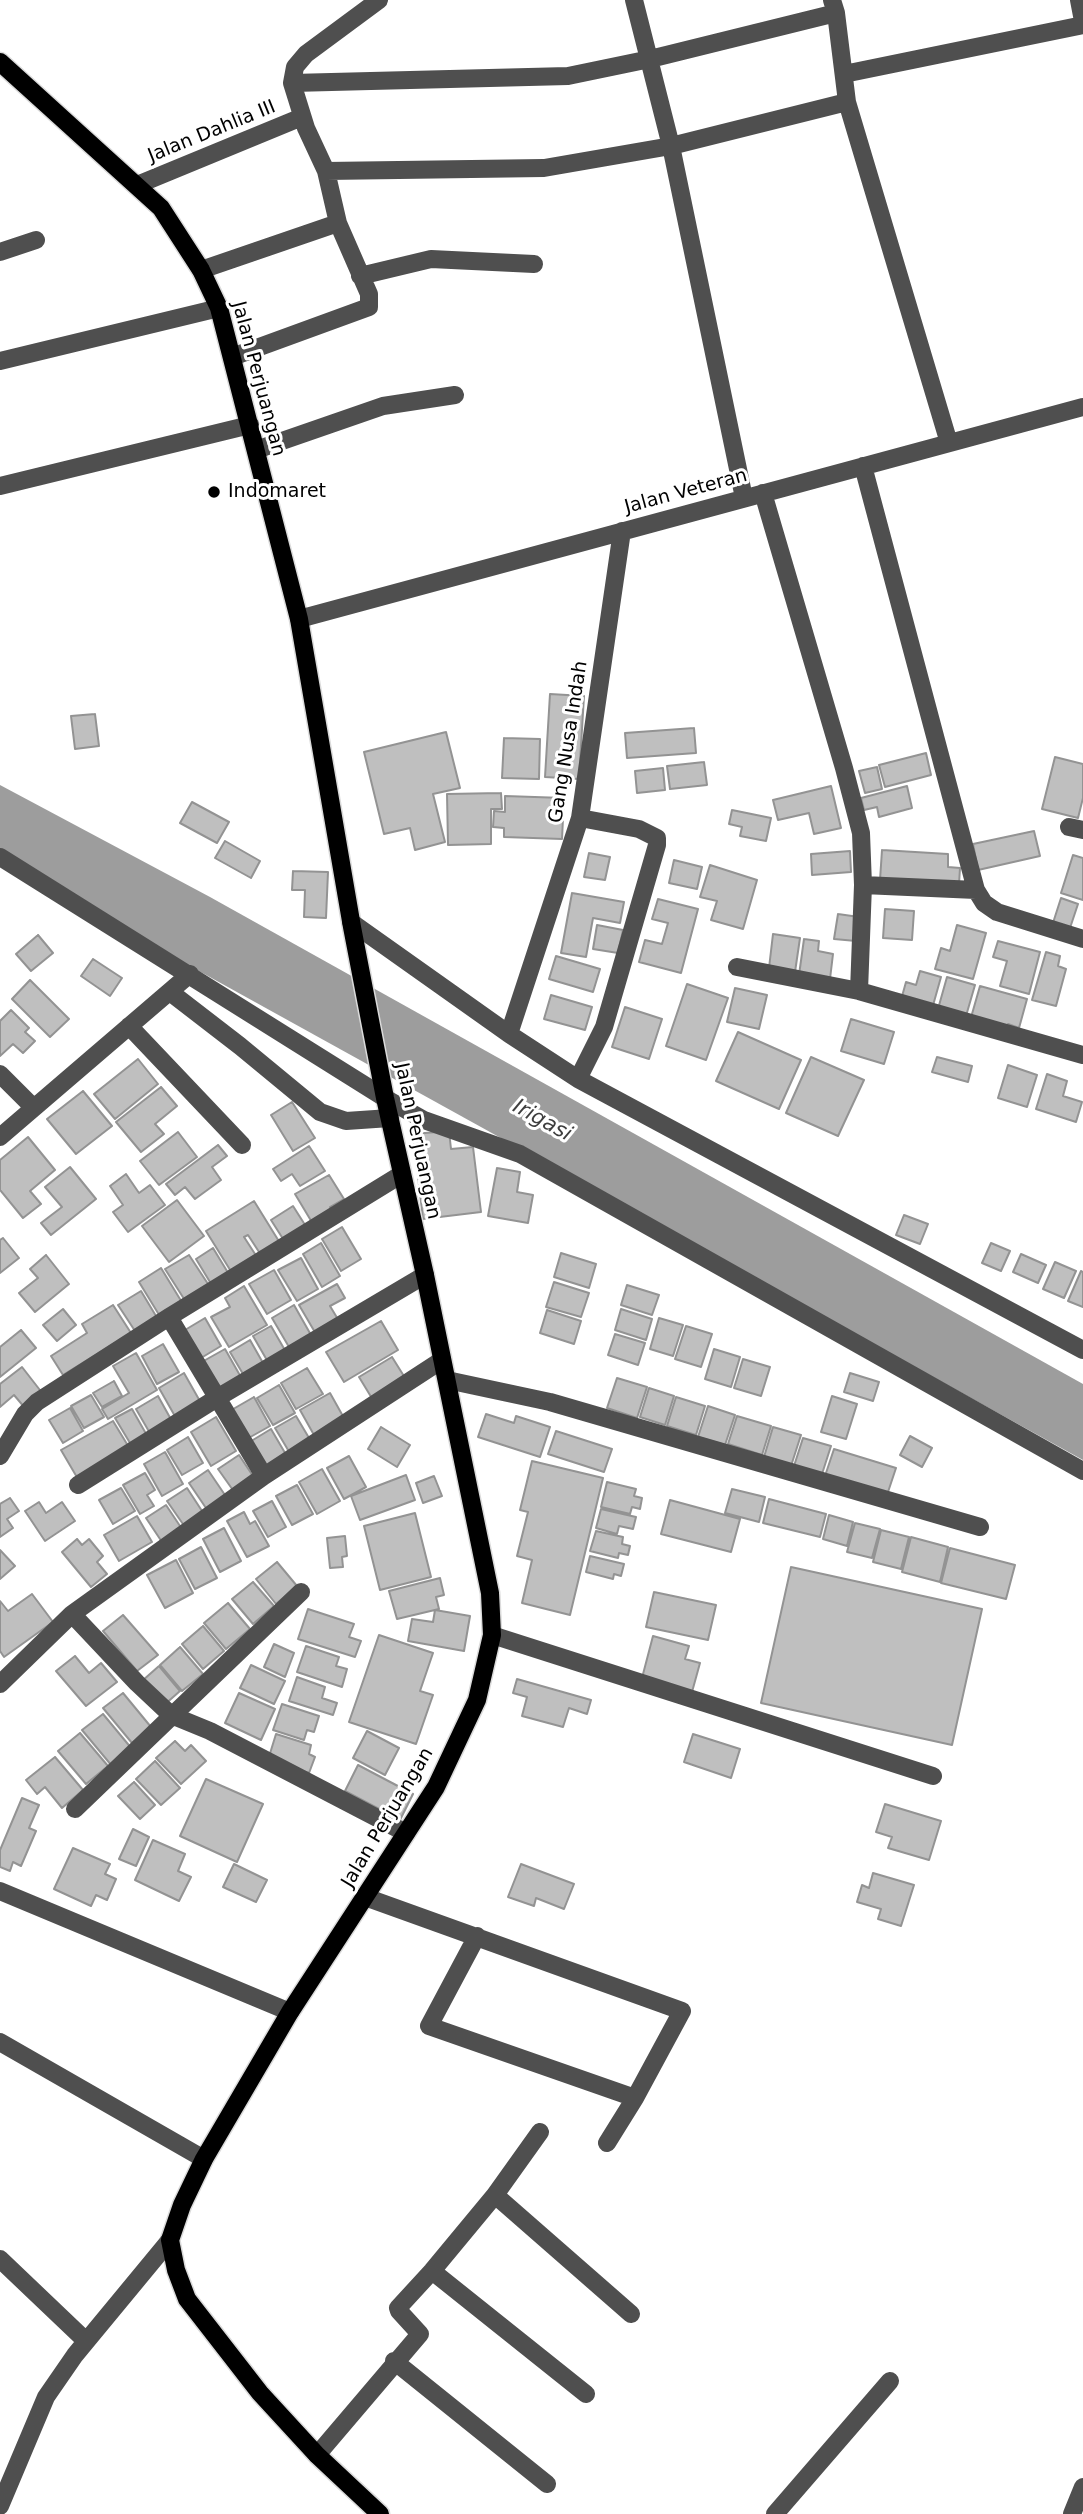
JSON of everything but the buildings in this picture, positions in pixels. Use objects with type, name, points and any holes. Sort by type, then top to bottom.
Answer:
[{"type":"main road","name":"Jalan Perjuangan","points":[[0,62],[161,208],[201,270],[219,308],[299,619],[352,924],[385,1094],[484,1554],[490,1593],[492,1635],[477,1700],[436,1787],[290,2011],[204,2159],[182,2205],[170,2240]]},
{"type":"main road","points":[[170,2240],[176,2270],[187,2299],[260,2393],[317,2455],[380,2514]]},
{"type":"street","points":[[232,358],[369,307],[369,295],[338,223],[326,171],[302,117],[292,83],[297,62],[379,0]]},
{"type":"street","points":[[634,0],[671,146],[744,498]]},
{"type":"street","points":[[844,74],[1083,23],[1079,0]]},
{"type":"street","points":[[292,83],[568,76],[650,59],[834,6],[847,102],[949,443]]},
{"type":"street","points":[[326,171],[544,167],[671,146],[847,102]]},
{"type":"street","name":"Jalan Dahlia III","points":[[137,185],[302,117]]},
{"type":"street","points":[[201,270],[338,223]]},
{"type":"street","points":[[0,252],[36,240]]},
{"type":"street","points":[[360,276],[431,259],[534,264]]},
{"type":"street","points":[[0,361],[219,308]]},
{"type":"street","points":[[256,450],[383,406],[455,395]]},
{"type":"street","name":"Jalan Veteran","points":[[299,619],[1083,407]]},
{"type":"street","points":[[0,486],[250,425]]},
{"type":"street","points":[[863,466],[976,890],[984,903],[997,912],[1083,939]]},
{"type":"street","points":[[763,493],[861,833],[863,885],[859,991]]},
{"type":"street","name":"Gang Nusa Indah","points":[[509,1034],[580,818],[622,531]]},
{"type":"street","points":[[578,1079],[604,1027],[657,845],[657,838],[639,829],[580,818]]},
{"type":"street","points":[[0,857],[424,1119],[520,1154],[1083,1471]]},
{"type":"street","points":[[863,885],[976,890]]},
{"type":"street","points":[[352,924],[578,1079],[1083,1350]]},
{"type":"street","points":[[737,967],[859,991],[1083,1055]]},
{"type":"street","points":[[0,1137],[191,974]]},
{"type":"street","points":[[170,992],[320,1112],[346,1121],[390,1118]]},
{"type":"street","points":[[129,1026],[242,1145]]},
{"type":"street","points":[[0,1074],[33,1107]]},
{"type":"street","points":[[0,1456],[25,1414],[37,1402],[169,1317],[402,1174]]},
{"type":"street","points":[[78,1485],[217,1398],[425,1275]]},
{"type":"street","points":[[169,1317],[264,1476]]},
{"type":"street","points":[[0,1684],[72,1614],[264,1476],[442,1360]]},
{"type":"street","points":[[447,1380],[550,1402],[980,1527]]},
{"type":"street","points":[[75,1809],[301,1592]]},
{"type":"street","points":[[72,1614],[136,1683],[171,1716],[210,1731],[406,1833]]},
{"type":"street","points":[[492,1635],[933,1776]]},
{"type":"street","points":[[0,1891],[290,2011]]},
{"type":"street","points":[[365,1897],[682,2011],[635,2098],[607,2143]]},
{"type":"street","points":[[477,1936],[429,2026],[635,2098]]},
{"type":"street","points":[[0,2042],[204,2159]]},
{"type":"street","points":[[317,2455],[394,2361],[420,2334],[398,2308],[495,2195],[540,2132]]},
{"type":"street","points":[[495,2195],[631,2314]]},
{"type":"street","points":[[0,2505],[46,2397],[86,2341],[170,2240]]},
{"type":"street","points":[[0,2259],[86,2341]]},
{"type":"street","points":[[432,2271],[586,2394]]},
{"type":"street","points":[[394,2361],[547,2484]]},
{"type":"street","points":[[775,2514],[890,2381]]},
{"type":"street","points":[[1072,2514],[1083,2487]]},
{"type":"water","name":"Irigasi","points":[[0,785],[210,897],[1083,1384],[1083,1460],[0,861]]},
{"type":"place","name":"Indomaret","points":[[214,492]]}]
